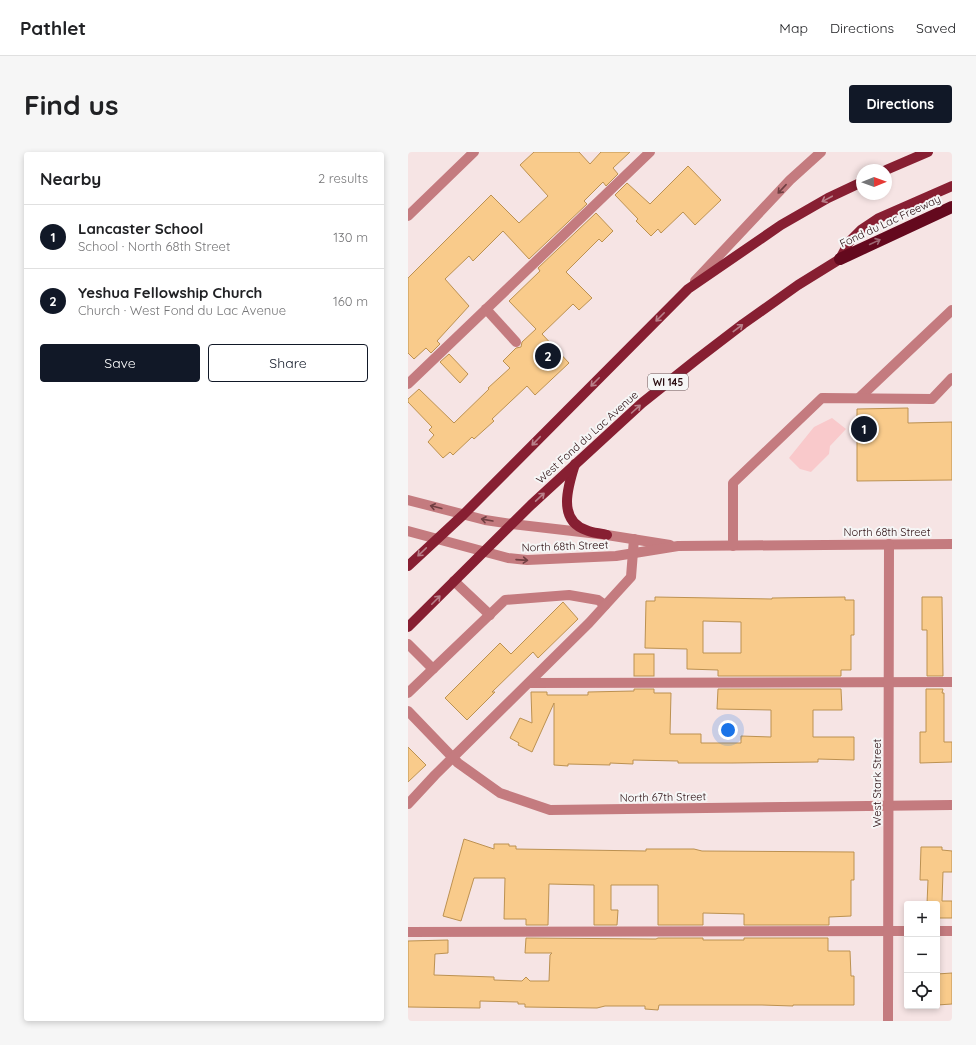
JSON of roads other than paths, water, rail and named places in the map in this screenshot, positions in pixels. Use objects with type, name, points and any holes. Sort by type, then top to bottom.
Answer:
[{"type":"highway","name":"Fond du Lac Freeway","points":[[840,259],[952,207]]},
{"type":"main road","points":[[892,167],[928,152]]},
{"type":"main road","points":[[408,566],[463,514],[688,289],[781,225],[828,198],[856,185]]},
{"type":"main road","points":[[840,259],[848,242],[861,230],[879,218],[952,186]]},
{"type":"main road","name":"West Fond du Lac Avenue","points":[[408,627],[512,524],[575,464],[642,404],[696,360],[798,285],[840,259]]},
{"type":"main road","points":[[575,464],[569,483],[567,500],[567,509],[571,520],[576,525],[586,530],[607,535]]},
{"type":"street","points":[[408,216],[474,152]]},
{"type":"street","points":[[408,384],[650,152]]},
{"type":"street","points":[[688,289],[790,180],[820,152]]},
{"type":"street","points":[[486,310],[516,342]]},
{"type":"street","points":[[859,398],[952,310]]},
{"type":"street","points":[[733,546],[733,483],[822,398],[932,399],[952,378]]},
{"type":"street","name":"North 68th Street","points":[[408,500],[463,514],[512,524],[607,535],[678,546],[952,544]]},
{"type":"street","name":"North 68th Street","points":[[408,531],[513,559],[527,560],[616,556],[678,546]]},
{"type":"street","points":[[408,804],[435,775],[454,758],[589,623],[631,578],[634,539]]},
{"type":"street","name":"West Stark Street","points":[[888,1021],[889,544]]},
{"type":"street","points":[[454,581],[490,615]]},
{"type":"street","points":[[408,693],[505,600],[569,595],[598,600],[605,605]]},
{"type":"street","points":[[408,644],[433,669]]},
{"type":"street","points":[[529,683],[952,682]]},
{"type":"street","name":"North 67th Street","points":[[408,711],[458,763],[500,793],[550,810],[952,805]]},
{"type":"street","points":[[408,932],[904,931]]},
{"type":"street","points":[[940,931],[952,931]]},
{"type":"place","name":"Yeshua Fellowship Church","points":[[548,356]]},
{"type":"place","name":"Lancaster School","points":[[864,429]]}]
